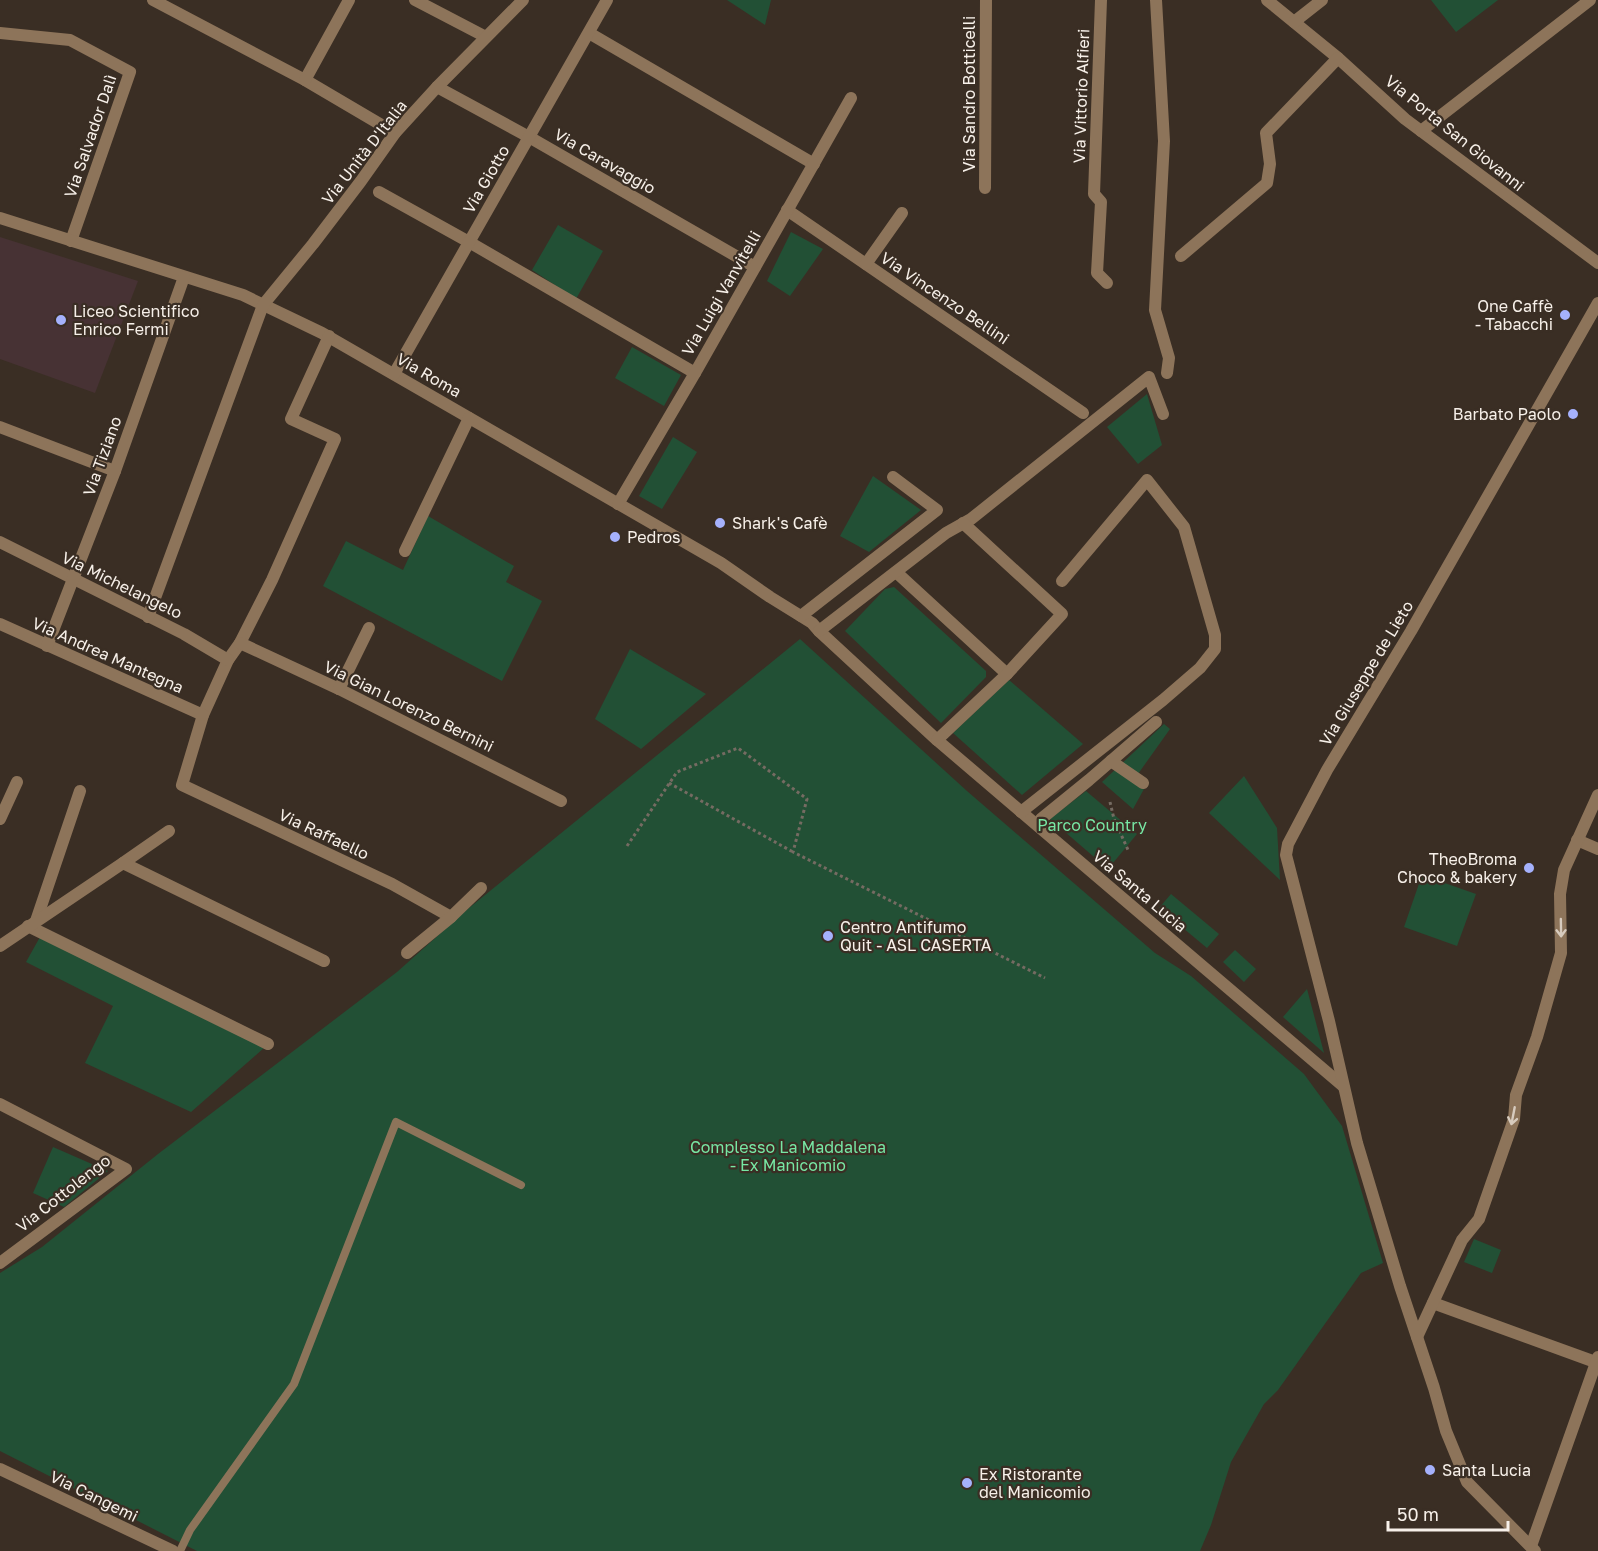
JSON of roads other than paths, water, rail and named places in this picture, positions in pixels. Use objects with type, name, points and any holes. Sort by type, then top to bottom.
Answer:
[{"type":"street","points":[[153,0],[305,80],[395,133]]},
{"type":"street","points":[[305,80],[349,0]]},
{"type":"street","points":[[415,0],[486,37]]},
{"type":"street","name":"Via Unità D'Italia","points":[[148,617],[262,305],[355,190],[395,133],[523,0]]},
{"type":"street","name":"Via Giotto","points":[[394,374],[608,0]]},
{"type":"street","name":"Via Sandro Botticelli","points":[[985,188],[986,0]]},
{"type":"street","name":"Via Vittorio Alfieri","points":[[1101,0],[1094,194],[1101,202],[1097,273],[1107,282]]},
{"type":"street","points":[[1156,0],[1164,141],[1155,310],[1169,358],[1167,373]]},
{"type":"street","name":"Via Porta San Giovanni","points":[[1267,0],[1421,130],[1598,263]]},
{"type":"street","points":[[1294,22],[1322,0]]},
{"type":"street","points":[[1421,130],[1590,0],[1598,5]]},
{"type":"street","name":"Via Salvador Dalì","points":[[0,33],[70,40],[130,72],[71,241]]},
{"type":"street","points":[[589,33],[813,164]]},
{"type":"street","points":[[1181,256],[1267,183],[1270,164],[1266,133],[1338,58]]},
{"type":"street","name":"Via Caravaggio","points":[[437,87],[529,137],[755,267]]},
{"type":"street","name":"Via Luigi Vanvitelli","points":[[618,504],[851,98]]},
{"type":"street","points":[[380,192],[695,373]]},
{"type":"street","name":"Via Vincenzo Bellini","points":[[787,210],[1083,413]]},
{"type":"street","points":[[866,264],[902,213]]},
{"type":"street","name":"Via Roma","points":[[0,218],[243,295],[328,336],[721,563],[816,627]]},
{"type":"street","name":"Via Tiziano","points":[[47,646],[115,471],[184,277]]},
{"type":"street","name":"Via Giuseppe de Lieto","points":[[1533,1548],[1467,1482],[1440,1416],[1434,1388],[1400,1286],[1342,1086],[1329,1021],[1286,855],[1288,844],[1327,770],[1410,631],[1598,303]]},
{"type":"street","points":[[203,716],[228,660],[240,644],[272,580],[335,439],[291,419],[328,336]]},
{"type":"street","points":[[816,627],[963,522],[971,519],[1149,377],[1163,414]]},
{"type":"street","points":[[405,551],[469,418]]},
{"type":"street","points":[[0,427],[115,471]]},
{"type":"street","points":[[801,616],[938,510],[892,477]]},
{"type":"street","points":[[1021,812],[1163,700],[1200,668],[1215,649],[1215,635],[1184,527],[1147,480],[1062,581]]},
{"type":"street","points":[[937,740],[1007,674],[1062,614],[963,522]]},
{"type":"street","name":"Via Michelangelo","points":[[0,542],[184,634],[228,660]]},
{"type":"street","points":[[896,572],[1007,674]]},
{"type":"street","name":"Via Andrea Mantegna","points":[[0,624],[203,716]]},
{"type":"street","name":"Via Santa Lucia","points":[[816,627],[937,740],[1342,1086]]},
{"type":"street","points":[[339,689],[369,628]]},
{"type":"street","name":"Via Gian Lorenzo Bernini","points":[[240,644],[339,689],[561,801]]},
{"type":"street","name":"Via Raffaello","points":[[203,716],[182,785],[392,884],[451,917]]},
{"type":"street","points":[[1041,819],[1156,722]]},
{"type":"street","points":[[1111,761],[1143,783]]},
{"type":"street","points":[[0,819],[17,782]]},
{"type":"street","points":[[32,923],[80,791]]},
{"type":"street","points":[[1417,1336],[1462,1240],[1479,1219],[1514,1119],[1516,1095],[1537,1037],[1561,953],[1560,894],[1564,870],[1598,795]]},
{"type":"street","points":[[0,946],[169,831]]},
{"type":"street","points":[[1577,840],[1598,849]]},
{"type":"street","points":[[123,863],[324,961]]},
{"type":"street","points":[[407,954],[481,888]]},
{"type":"street","points":[[32,923],[268,1044]]},
{"type":"street","name":"Via Cottolengo","points":[[0,1104],[126,1169],[0,1263]]},
{"type":"street","points":[[1432,1304],[1597,1361],[1533,1548]]},
{"type":"street","name":"Via Cangemi","points":[[0,1469],[167,1550]]},
{"type":"lane","points":[[180,1551],[190,1530],[294,1384],[396,1122],[521,1185]]},
{"type":"place","name":"One Caffè - Tabacchi","points":[[1565,315]]},
{"type":"place","name":"Liceo Scientifico Enrico Fermi","points":[[61,320]]},
{"type":"place","name":"Barbato Paolo","points":[[1573,414]]},
{"type":"place","name":"Shark's Cafè","points":[[720,523]]},
{"type":"place","name":"Pedros","points":[[615,537]]},
{"type":"place","name":"TheoBroma Choco & bakery","points":[[1529,868]]},
{"type":"place","name":"Centro Antifumo Quit - ASL CASERTA","points":[[828,936]]},
{"type":"place","name":"Santa Lucia","points":[[1430,1470]]},
{"type":"place","name":"Ex Ristorante del Manicomio","points":[[967,1483]]},
{"type":"park label","name":"Parco Country","points":[[1092,825]]},
{"type":"park label","name":"Complesso La Maddalena - Ex Manicomio","points":[[788,1156]]}]
